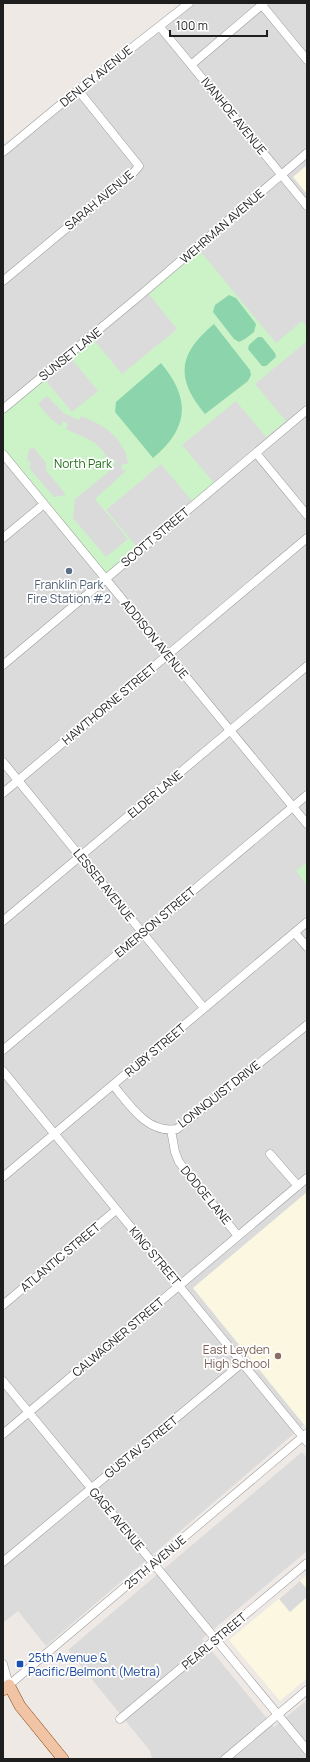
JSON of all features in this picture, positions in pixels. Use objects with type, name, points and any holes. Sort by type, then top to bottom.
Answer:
[{"type":"main road","points":[[6,1688],[63,1759]]},
{"type":"street","name":"DENLEY AVENUE","points":[[4,151],[78,90],[189,3]]},
{"type":"street","points":[[191,65],[263,4],[307,60]]},
{"type":"street","name":"IVANHOE AVENUE","points":[[160,27],[307,206]]},
{"type":"street","name":"SARAH AVENUE","points":[[3,281],[134,172],[139,166],[78,90]]},
{"type":"street","name":"WEHRMAN AVENUE","points":[[137,298],[307,153]]},
{"type":"street","name":"SUNSET LANE","points":[[3,409],[137,298]]},
{"type":"street","name":"SCOTT STREET","points":[[3,665],[307,410]]},
{"type":"street","points":[[256,453],[307,515]]},
{"type":"street","name":"ADDISON AVENUE","points":[[3,454],[307,824]]},
{"type":"street","points":[[3,538],[44,504]]},
{"type":"street","name":"HAWTHORNE STREET","points":[[3,792],[307,538]]},
{"type":"street","name":"ELDER LANE","points":[[3,921],[307,666]]},
{"type":"street","name":"LESSER AVENUE","points":[[3,762],[204,1008]]},
{"type":"street","name":"EMERSON STREET","points":[[3,1050],[307,795]]},
{"type":"street","name":"RUBY STREET","points":[[3,1177],[307,922]]},
{"type":"street","points":[[295,933],[307,947]]},
{"type":"street","name":"LONNQUIST DRIVE","points":[[113,1085],[144,1120],[152,1125],[171,1130],[184,1125],[307,1025]]},
{"type":"street","name":"KING STREET","points":[[3,1071],[242,1364],[306,1437]]},
{"type":"street","name":"DODGE LANE","points":[[171,1130],[175,1152],[179,1162],[238,1236]]},
{"type":"street","points":[[270,1154],[298,1186]]},
{"type":"street","name":"CALWAGNER STREET","points":[[3,1434],[307,1178]]},
{"type":"street","name":"ATLANTIC STREET","points":[[3,1305],[116,1210]]},
{"type":"street","name":"GUSTAV STREET","points":[[3,1562],[242,1364]]},
{"type":"street","name":"GAGE AVENUE","points":[[3,1381],[307,1750]]},
{"type":"street","name":"25TH AVENUE","points":[[6,1688],[153,1563],[306,1437]]},
{"type":"street","name":"PEARL STREET","points":[[120,1720],[307,1563]]},
{"type":"street","points":[[3,1664],[6,1688]]},
{"type":"street","points":[[224,1759],[307,1690]]},
{"type":"shaded area","points":[[192,3],[307,3],[307,1192],[193,1288],[304,1425],[46,1646],[18,1611],[3,1623],[3,154],[5,156]]},
{"type":"shaded area","points":[[307,165],[307,194],[293,177]]},
{"type":"shaded area","points":[[47,396],[65,414],[79,420],[81,416],[107,429],[118,440],[126,453],[128,464],[122,464],[121,469],[126,471],[95,499],[128,539],[106,557],[73,518],[75,499],[112,469],[116,460],[109,462],[103,451],[94,442],[66,429],[68,424],[63,421],[61,426],[51,419],[38,404]]},
{"type":"shaded area","points":[[34,448],[46,463],[46,470],[66,495],[54,497],[29,468],[31,463],[27,459],[29,449]]},
{"type":"shaded area","name":"East Leyden High School","points":[[307,1192],[307,1428],[193,1288]]},
{"type":"shaded area","points":[[302,1452],[307,1458],[307,1551],[202,1639],[274,1727],[307,1700],[307,1759],[152,1759],[150,1751],[68,1650]]},
{"type":"shaded area","points":[[307,1575],[307,1678],[280,1701],[229,1640]]},
{"type":"shaded area","points":[[300,1581],[307,1589],[307,1597],[290,1612],[279,1599]]},
{"type":"green space","name":"North Park","points":[[200,251],[276,343],[302,321],[307,327],[307,341],[255,384],[286,421],[266,437],[236,401],[182,445],[214,483],[192,501],[161,464],[106,510],[137,547],[106,573],[3,448],[3,414],[45,380],[72,412],[98,391],[71,358],[93,339],[122,374],[177,329],[148,293]]},
{"type":"green space","points":[[229,295],[236,298],[256,324],[254,332],[239,342],[234,339],[213,312],[215,305]]},
{"type":"green space","points":[[214,324],[250,370],[251,375],[248,381],[205,414],[195,401],[189,389],[185,378],[185,367],[187,356],[193,346]]},
{"type":"green space","points":[[258,337],[262,337],[275,353],[276,357],[266,366],[262,366],[248,349],[249,345]]},
{"type":"green space","points":[[161,363],[171,376],[177,389],[181,401],[182,413],[174,436],[153,458],[115,412],[116,402]]},
{"type":"green space","points":[[307,862],[307,885],[296,871]]},
{"type":"place","name":"Franklin Park Fire Station #2","points":[[69,571]]},
{"type":"place","name":"East Leyden High School","points":[[278,1356]]},
{"type":"place","name":"25th Avenue & Pacific/Belmont (Metra)","points":[[20,1664]]}]
